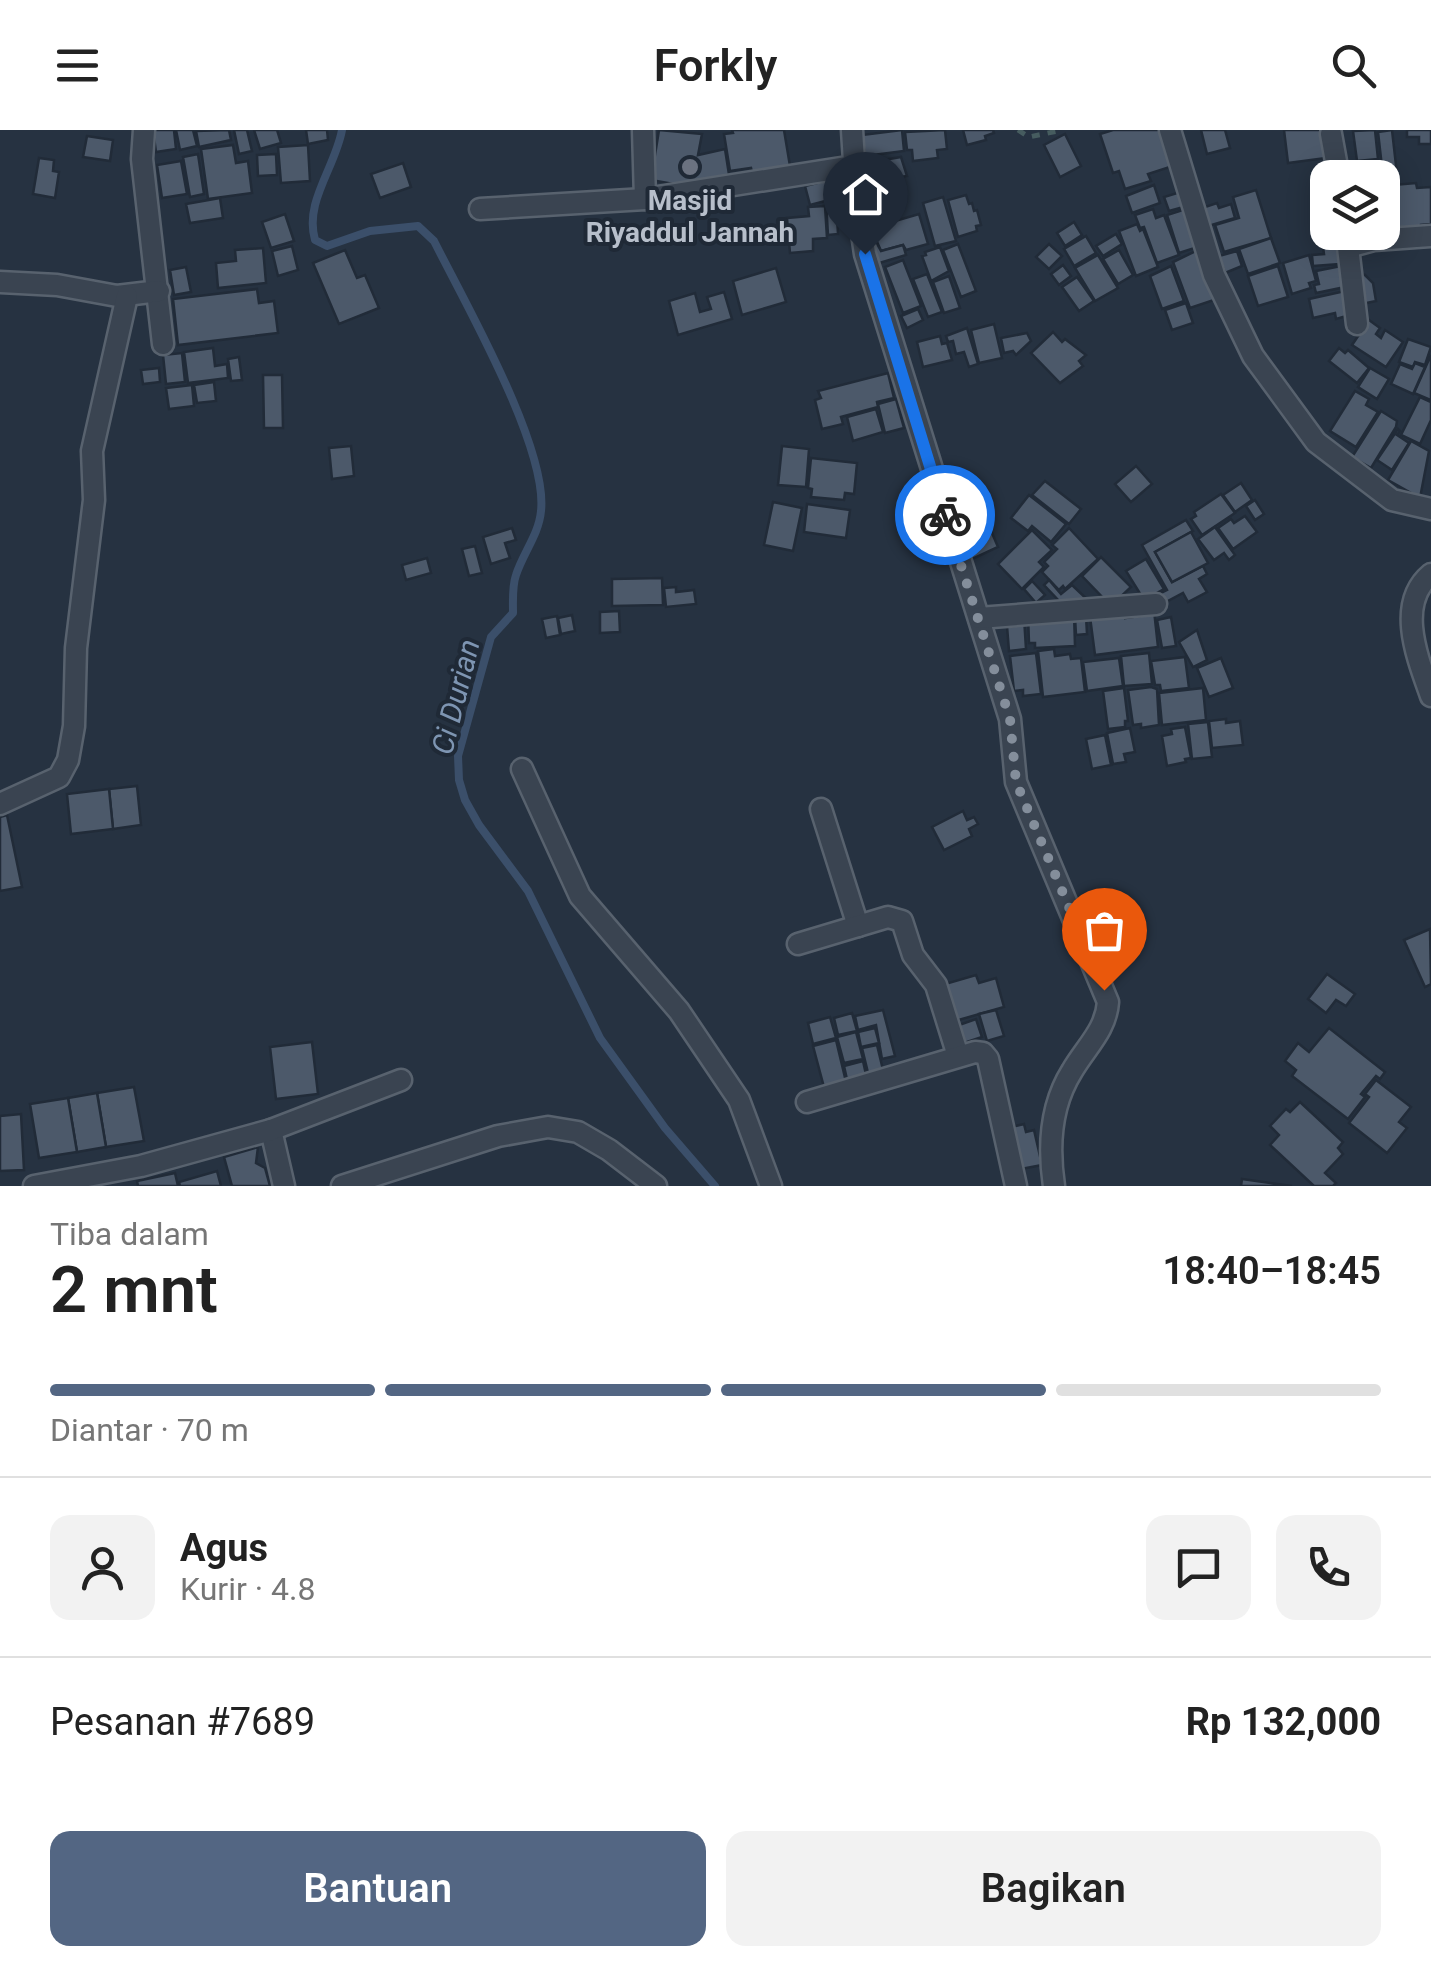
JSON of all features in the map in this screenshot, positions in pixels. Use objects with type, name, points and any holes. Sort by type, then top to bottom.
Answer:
[{"type":"street","points":[[144,130],[142,159],[163,344]]},
{"type":"street","points":[[643,130],[645,198]]},
{"type":"street","points":[[852,130],[865,254],[1010,719],[1016,782],[1108,1002],[1106,1021],[1061,1090],[1050,1146],[1054,1186]]},
{"type":"street","points":[[1170,130],[1214,275],[1253,356],[1316,442],[1392,500],[1431,509]]},
{"type":"street","points":[[1332,134],[1336,160]]},
{"type":"street","points":[[480,210],[645,198],[854,166]]},
{"type":"street","points":[[1400,238],[1431,236]]},
{"type":"street","points":[[1348,250],[1356,324]]},
{"type":"street","points":[[0,282],[57,285],[127,296],[158,291]]},
{"type":"street","points":[[0,804],[60,777],[68,760],[74,726],[76,648],[94,500],[92,451],[127,296]]},
{"type":"street","points":[[1431,574],[1416,590],[1411,616],[1431,696]]},
{"type":"street","points":[[979,618],[1156,604]]},
{"type":"street","points":[[522,769],[580,896],[679,1011],[739,1100],[771,1186]]},
{"type":"street","points":[[821,809],[858,926]]},
{"type":"street","points":[[798,944],[888,917],[902,922],[913,954],[936,985],[958,1056]]},
{"type":"street","points":[[807,1102],[958,1056],[983,1053],[988,1059],[1015,1186]]},
{"type":"street","points":[[34,1186],[141,1166],[271,1130],[402,1080]]},
{"type":"street","points":[[342,1186],[498,1136],[548,1127],[578,1132],[656,1186]]},
{"type":"street","points":[[271,1130],[284,1186]]},
{"type":"path","points":[[1018,130],[1029,136],[1063,130]]},
{"type":"building","points":[[153,130],[174,130],[176,149],[156,152]]},
{"type":"building","points":[[176,130],[193,130],[197,146],[180,150]]},
{"type":"building","points":[[229,130],[231,140],[199,147],[196,131]]},
{"type":"building","points":[[234,130],[247,130],[252,151],[239,154]]},
{"type":"building","points":[[254,130],[277,130],[281,143],[260,149]]},
{"type":"building","points":[[306,130],[327,130],[328,140],[308,144]]},
{"type":"building","name":"Masjid Riyaddul Jannah","points":[[659,130],[702,134],[698,155],[725,149],[730,181],[696,188],[651,180]]},
{"type":"building","points":[[732,130],[784,130],[790,166],[730,171],[724,134],[733,133]]},
{"type":"building","points":[[902,130],[904,151],[865,156],[862,135]]},
{"type":"building","points":[[945,130],[947,149],[937,150],[938,158],[913,161],[905,132]]},
{"type":"building","points":[[963,130],[994,133],[985,136],[986,140],[967,145]]},
{"type":"building","points":[[1113,130],[1168,130],[1173,166],[1148,174],[1151,181],[1125,189],[1119,171],[1113,173],[1100,134]]},
{"type":"building","points":[[1201,130],[1225,130],[1230,148],[1207,154]]},
{"type":"building","points":[[1284,130],[1322,130],[1326,158],[1288,163]]},
{"type":"building","points":[[1375,130],[1378,159],[1357,160],[1353,131]]},
{"type":"building","points":[[1392,130],[1395,160],[1381,160],[1378,132]]},
{"type":"building","points":[[1407,130],[1431,130],[1431,144],[1419,144],[1419,137],[1407,137]]},
{"type":"building","points":[[1065,134],[1081,166],[1060,177],[1044,145]]},
{"type":"building","points":[[87,136],[113,140],[110,161],[83,157]]},
{"type":"building","points":[[233,145],[236,163],[248,161],[252,193],[208,199],[201,149]]},
{"type":"building","points":[[308,145],[310,181],[281,183],[278,147]]},
{"type":"building","points":[[198,154],[204,194],[190,197],[183,157]]},
{"type":"building","points":[[276,154],[277,175],[258,176],[257,155]]},
{"type":"building","points":[[901,157],[907,176],[863,183],[860,164]]},
{"type":"building","points":[[39,158],[54,160],[53,171],[59,172],[55,198],[33,194]]},
{"type":"building","points":[[181,161],[187,194],[162,198],[157,165]]},
{"type":"building","points":[[403,163],[411,187],[380,198],[371,174]]},
{"type":"building","points":[[833,179],[837,198],[810,205],[805,186]]},
{"type":"building","points":[[1400,184],[1431,187],[1431,224],[1421,225],[1421,234],[1400,233]]},
{"type":"building","points":[[892,185],[900,215],[877,221],[870,190]]},
{"type":"building","points":[[1154,185],[1160,203],[1132,213],[1126,196]]},
{"type":"building","points":[[1187,190],[1191,205],[1169,211],[1164,197]]},
{"type":"building","points":[[1256,190],[1271,238],[1224,252],[1215,225],[1239,218],[1233,197]]},
{"type":"building","points":[[966,195],[974,211],[977,210],[981,225],[976,226],[977,231],[958,237],[948,200]]},
{"type":"building","points":[[943,197],[956,241],[935,246],[923,203]]},
{"type":"building","points":[[220,198],[223,218],[190,223],[186,204]]},
{"type":"building","points":[[826,201],[836,201],[838,234],[828,235]]},
{"type":"building","points":[[1217,203],[1219,208],[1231,204],[1235,218],[1205,227],[1199,209]]},
{"type":"building","points":[[825,206],[827,238],[813,239],[813,251],[790,253],[787,218],[809,216],[808,207]]},
{"type":"building","points":[[1189,208],[1201,246],[1179,253],[1167,215]]},
{"type":"building","points":[[1153,209],[1156,218],[1164,215],[1179,255],[1157,263],[1144,227],[1140,228],[1135,215]]},
{"type":"building","points":[[285,214],[294,241],[271,248],[262,222]]},
{"type":"building","points":[[919,214],[928,244],[881,251],[871,228]]},
{"type":"building","points":[[1074,222],[1082,235],[1065,246],[1057,233]]},
{"type":"building","points":[[1137,224],[1140,231],[1143,229],[1158,267],[1136,276],[1119,231]]},
{"type":"building","points":[[1116,234],[1122,244],[1103,256],[1096,246]]},
{"type":"building","points":[[873,236],[881,251],[903,245],[906,255],[876,264],[869,237]]},
{"type":"building","points":[[1086,236],[1096,253],[1074,266],[1064,249]]},
{"type":"building","points":[[1271,238],[1280,263],[1248,274],[1239,249]]},
{"type":"building","points":[[958,244],[976,291],[961,297],[943,250]]},
{"type":"building","points":[[1049,244],[1062,256],[1049,269],[1036,257]]},
{"type":"building","points":[[292,246],[298,270],[278,276],[272,251]]},
{"type":"building","points":[[940,247],[949,271],[931,281],[922,256]]},
{"type":"building","points":[[263,248],[266,283],[218,288],[216,263],[236,261],[235,250]]},
{"type":"building","points":[[1202,248],[1214,300],[1190,308],[1173,262]]},
{"type":"building","points":[[345,250],[357,278],[365,275],[379,308],[339,324],[313,263]]},
{"type":"building","points":[[1119,250],[1133,275],[1118,284],[1103,259]]},
{"type":"building","points":[[1323,250],[1339,250],[1340,264],[1313,266],[1312,255],[1324,254]]},
{"type":"building","points":[[1237,251],[1242,266],[1225,273],[1219,256]]},
{"type":"building","points":[[1098,255],[1118,288],[1095,301],[1075,268]]},
{"type":"building","points":[[1309,255],[1316,281],[1309,283],[1311,288],[1292,294],[1283,263]]},
{"type":"building","points":[[903,260],[921,306],[903,313],[885,267]]},
{"type":"building","points":[[1063,265],[1071,276],[1059,285],[1051,274]]},
{"type":"building","points":[[1171,266],[1184,301],[1162,309],[1150,276]]},
{"type":"building","points":[[1278,266],[1288,297],[1258,306],[1248,276]]},
{"type":"building","points":[[1341,266],[1350,286],[1316,293],[1316,271]]},
{"type":"building","points":[[186,267],[191,292],[174,295],[170,270]]},
{"type":"building","points":[[776,268],[786,302],[742,315],[733,281]]},
{"type":"building","points":[[1357,273],[1373,283],[1376,301],[1362,304]]},
{"type":"building","points":[[927,274],[942,312],[928,317],[913,279]]},
{"type":"building","points":[[949,276],[960,308],[944,313],[933,282]]},
{"type":"building","points":[[1077,277],[1094,301],[1079,311],[1062,287]]},
{"type":"building","points":[[257,289],[259,303],[274,301],[278,333],[178,345],[173,299]]},
{"type":"building","points":[[1345,291],[1350,315],[1336,319],[1335,313],[1313,318],[1309,299]]},
{"type":"building","points":[[724,292],[732,319],[678,335],[669,301],[695,293],[700,312],[711,309],[707,297]]},
{"type":"building","points":[[1186,303],[1193,323],[1172,330],[1165,310]]},
{"type":"building","points":[[918,309],[923,320],[907,328],[901,316]]},
{"type":"building","points":[[1369,320],[1380,328],[1376,334],[1381,338],[1385,330],[1403,342],[1386,367],[1352,345]]},
{"type":"building","points":[[994,324],[1002,358],[979,363],[971,330]]},
{"type":"building","points":[[967,328],[978,364],[969,367],[964,352],[956,354],[953,341],[948,342],[946,336]]},
{"type":"building","points":[[1053,332],[1062,342],[1065,339],[1086,355],[1079,361],[1083,366],[1060,383],[1031,353]]},
{"type":"building","points":[[1027,333],[1031,341],[1016,355],[1013,351],[1004,353],[1001,338]]},
{"type":"building","points":[[940,336],[942,344],[947,343],[952,360],[923,367],[917,342]]},
{"type":"building","points":[[1408,339],[1431,347],[1425,365],[1415,362],[1413,367],[1399,362]]},
{"type":"building","points":[[213,348],[215,366],[227,364],[228,378],[188,383],[184,352]]},
{"type":"building","points":[[1339,348],[1345,353],[1348,350],[1369,368],[1357,383],[1329,361]]},
{"type":"building","points":[[182,353],[185,382],[166,384],[163,355]]},
{"type":"building","points":[[1431,355],[1431,400],[1414,393]]},
{"type":"building","points":[[239,357],[242,380],[231,381],[228,359]]},
{"type":"building","points":[[1415,363],[1425,367],[1413,394],[1391,384],[1400,364],[1412,369]]},
{"type":"building","points":[[159,368],[160,382],[143,384],[141,370]]},
{"type":"building","points":[[1370,368],[1389,379],[1377,399],[1358,387]]},
{"type":"building","points":[[888,373],[894,398],[877,402],[878,407],[841,417],[843,424],[822,429],[815,400],[821,398],[818,391]]},
{"type":"building","points":[[263,375],[282,375],[283,428],[264,428]]},
{"type":"building","points":[[214,382],[216,401],[197,403],[194,385]]},
{"type":"building","points":[[192,385],[194,406],[169,409],[166,388]]},
{"type":"building","points":[[1355,391],[1369,399],[1366,405],[1378,412],[1356,447],[1330,431]]},
{"type":"building","points":[[1420,397],[1431,402],[1431,420],[1420,444],[1401,435]]},
{"type":"building","points":[[896,399],[904,428],[885,433],[878,404]]},
{"type":"building","points":[[876,409],[883,432],[853,441],[847,417]]},
{"type":"building","points":[[1381,411],[1397,421],[1396,427],[1371,468],[1352,457]]},
{"type":"building","points":[[1398,429],[1397,435],[1409,443],[1392,470],[1377,460]]},
{"type":"building","points":[[1411,441],[1429,451],[1420,498],[1388,480]]},
{"type":"building","points":[[351,446],[354,476],[332,479],[329,448]]},
{"type":"building","points":[[782,446],[809,449],[806,487],[778,485]]},
{"type":"building","points":[[811,458],[857,463],[854,494],[845,493],[844,500],[811,497]]},
{"type":"building","points":[[1136,466],[1152,484],[1131,502],[1115,484]]},
{"type":"building","points":[[1045,481],[1081,509],[1069,524],[1032,495]]},
{"type":"building","points":[[1241,483],[1252,500],[1235,512],[1223,495]]},
{"type":"building","points":[[1221,494],[1235,513],[1202,535],[1191,519],[1196,516],[1194,512]]},
{"type":"building","points":[[1029,495],[1066,524],[1051,542],[1032,526],[1028,531],[1011,518]]},
{"type":"building","points":[[1255,500],[1264,514],[1255,520],[1246,506]]},
{"type":"building","points":[[773,502],[802,508],[793,551],[764,545]]},
{"type":"building","points":[[807,504],[850,510],[846,538],[804,532]]},
{"type":"building","points":[[983,512],[998,547],[968,561],[952,525]]},
{"type":"building","points":[[1245,516],[1257,532],[1233,549],[1218,528]]},
{"type":"building","points":[[1186,520],[1193,531],[1155,552],[1172,582],[1203,566],[1207,574],[1199,579],[1207,592],[1188,602],[1183,593],[1164,603],[1159,594],[1167,590],[1142,545]]},
{"type":"building","points":[[1215,527],[1235,555],[1229,560],[1224,553],[1214,560],[1198,539]]},
{"type":"building","points":[[512,528],[516,540],[505,543],[510,558],[491,564],[483,537]]},
{"type":"building","points":[[1069,528],[1098,559],[1059,590],[1042,572],[1048,566],[1044,562],[1057,549],[1052,545]]},
{"type":"building","points":[[1032,530],[1052,550],[1039,562],[1044,567],[1022,589],[998,564]]},
{"type":"building","points":[[1191,532],[1208,563],[1172,582],[1155,552]]},
{"type":"building","points":[[475,546],[482,573],[469,576],[462,549]]},
{"type":"building","points":[[1101,557],[1131,587],[1111,606],[1082,576]]},
{"type":"building","points":[[427,558],[431,573],[406,580],[402,565]]},
{"type":"building","points":[[1146,559],[1164,589],[1144,600],[1126,571]]},
{"type":"building","points":[[662,578],[663,605],[612,606],[612,579]]},
{"type":"building","points":[[1049,580],[1061,594],[1072,585],[1092,604],[1062,604],[1044,585]]},
{"type":"building","points":[[1032,581],[1045,595],[1036,603],[1024,589]]},
{"type":"building","points":[[676,587],[676,592],[694,590],[696,604],[666,607],[664,588]]},
{"type":"building","points":[[1154,610],[1158,647],[1095,655],[1090,617],[1124,613],[1125,618],[1140,616],[1139,611]]},
{"type":"building","points":[[619,611],[620,632],[600,633],[600,612]]},
{"type":"building","points":[[1074,613],[1075,646],[1035,648],[1035,643],[1029,643],[1028,615]]},
{"type":"building","points":[[572,615],[575,631],[561,634],[558,618]]},
{"type":"building","points":[[557,616],[560,635],[546,638],[542,619]]},
{"type":"building","points":[[1086,616],[1087,634],[1076,635],[1075,617]]},
{"type":"building","points":[[1024,617],[1026,649],[1009,651],[1007,626],[1013,626],[1012,618]]},
{"type":"building","points":[[1171,617],[1176,646],[1162,648],[1157,620]]},
{"type":"building","points":[[1197,630],[1207,660],[1193,667],[1179,642]]},
{"type":"building","points":[[1054,649],[1055,656],[1070,654],[1071,659],[1081,658],[1085,692],[1043,697],[1038,651]]},
{"type":"building","points":[[1036,653],[1041,694],[1023,696],[1023,690],[1014,691],[1010,656]]},
{"type":"building","points":[[1149,653],[1152,684],[1124,686],[1121,656]]},
{"type":"building","points":[[1185,657],[1189,688],[1161,691],[1160,685],[1155,685],[1151,661]]},
{"type":"building","points":[[1119,658],[1123,686],[1087,691],[1083,662]]},
{"type":"building","points":[[1221,658],[1233,688],[1209,697],[1197,668]]},
{"type":"building","points":[[1124,688],[1128,721],[1125,727],[1108,729],[1103,691]]},
{"type":"building","points":[[1203,688],[1206,720],[1162,725],[1159,693]]},
{"type":"building","points":[[1157,689],[1159,725],[1141,728],[1141,724],[1133,725],[1128,690]]},
{"type":"building","points":[[1226,719],[1226,723],[1240,721],[1243,745],[1212,748],[1209,721]]},
{"type":"building","points":[[1208,722],[1212,757],[1192,759],[1188,724]]},
{"type":"building","points":[[1185,727],[1191,758],[1167,766],[1162,736],[1172,734],[1171,729]]},
{"type":"building","points":[[1130,728],[1135,752],[1124,754],[1126,762],[1113,764],[1107,733]]},
{"type":"building","points":[[1105,735],[1111,765],[1092,769],[1086,739]]},
{"type":"building","points":[[137,786],[141,825],[113,829],[109,789]]},
{"type":"building","points":[[109,789],[113,829],[71,834],[67,794]]},
{"type":"building","points":[[963,811],[967,820],[974,817],[978,824],[969,829],[972,836],[944,850],[932,827]]},
{"type":"building","points":[[7,815],[22,887],[0,891],[0,817]]},
{"type":"building","points":[[1430,929],[1431,984],[1425,987],[1404,940]]},
{"type":"building","points":[[1327,974],[1355,994],[1346,1006],[1336,1000],[1326,1013],[1308,999]]},
{"type":"building","points":[[976,975],[979,983],[996,978],[1004,1007],[955,1021],[945,984]]},
{"type":"building","points":[[883,1010],[895,1056],[882,1059],[876,1025],[858,1030],[855,1016]]},
{"type":"building","points":[[996,1010],[1004,1036],[987,1041],[979,1014]]},
{"type":"building","points":[[852,1013],[857,1031],[838,1035],[834,1018]]},
{"type":"building","points":[[830,1017],[836,1038],[813,1044],[808,1023]]},
{"type":"building","points":[[976,1019],[982,1037],[964,1043],[959,1025]]},
{"type":"building","points":[[875,1028],[879,1043],[861,1047],[858,1032]]},
{"type":"building","points":[[1329,1028],[1385,1072],[1380,1079],[1376,1076],[1361,1094],[1365,1097],[1348,1119],[1292,1076],[1296,1070],[1285,1061],[1298,1043],[1309,1052]]},
{"type":"building","points":[[856,1032],[863,1059],[844,1063],[837,1037]]},
{"type":"building","points":[[836,1040],[847,1086],[825,1091],[813,1046]]},
{"type":"building","points":[[312,1042],[318,1094],[276,1099],[270,1047]]},
{"type":"building","points":[[877,1045],[884,1074],[869,1077],[862,1048]]},
{"type":"building","points":[[863,1061],[867,1079],[848,1084],[844,1066]]},
{"type":"building","points":[[1376,1080],[1411,1107],[1399,1122],[1407,1128],[1387,1153],[1349,1123],[1369,1097],[1365,1094]]},
{"type":"building","points":[[134,1087],[144,1141],[106,1147],[97,1093]]},
{"type":"building","points":[[97,1093],[106,1147],[77,1152],[68,1098]]},
{"type":"building","points":[[68,1098],[77,1152],[39,1158],[30,1104]]},
{"type":"building","points":[[1300,1102],[1343,1142],[1338,1148],[1343,1154],[1325,1173],[1336,1183],[1333,1186],[1314,1186],[1270,1145],[1279,1135],[1270,1126],[1286,1109],[1290,1112]]},
{"type":"building","points":[[21,1114],[24,1170],[0,1171],[0,1116]]},
{"type":"building","points":[[1024,1124],[1026,1132],[1034,1130],[1042,1165],[1021,1169],[1011,1127]]},
{"type":"building","points":[[258,1147],[256,1163],[265,1168],[270,1186],[232,1186],[224,1157]]},
{"type":"building","points":[[217,1171],[221,1186],[180,1186],[179,1182]]},
{"type":"building","points":[[175,1173],[178,1186],[138,1186],[137,1181]]},
{"type":"building","points":[[1242,1179],[1292,1186],[1241,1186]]},
{"type":"waterway","name":"Ci Durian","points":[[342,130],[317,199],[315,240],[327,246],[370,231],[418,226],[434,241],[501,374],[540,483],[540,519],[515,579],[513,613],[491,637],[458,756],[465,800],[528,891],[600,1038],[665,1128],[715,1186]]},
{"type":"way so far","points":[[945,515],[1010,719],[1016,782],[1104,990]]},
{"type":"place","name":"Masjid Riyaddul Jannah","points":[[690,167]]},
{"type":"route","points":[[865,254],[945,515]]}]
